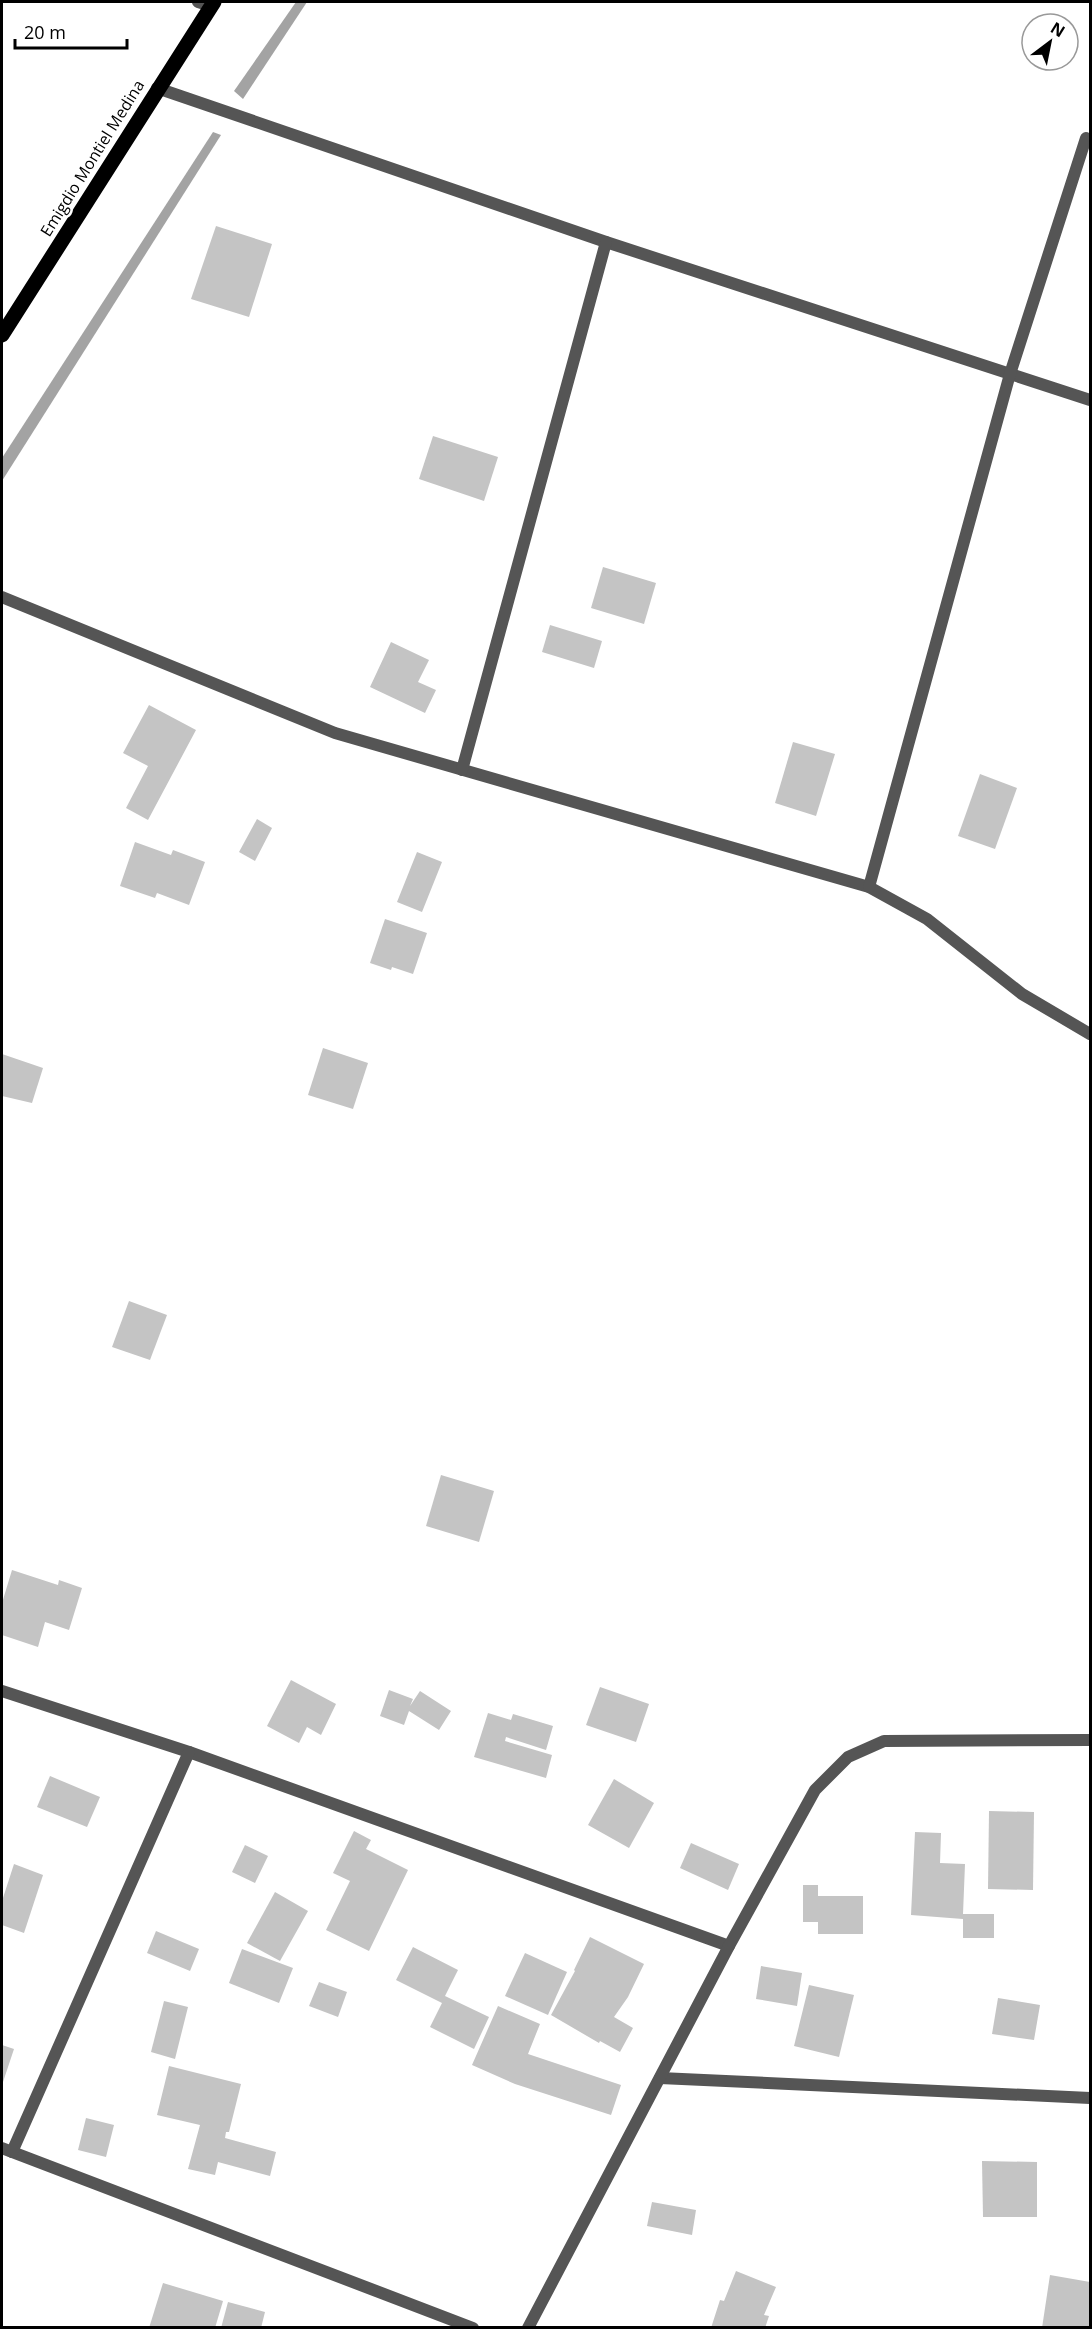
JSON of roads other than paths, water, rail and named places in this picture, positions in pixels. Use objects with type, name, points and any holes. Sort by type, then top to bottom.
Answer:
[{"type":"main road","name":"Emigdio Montiel Medina","points":[[2,335],[208,3]]},
{"type":"street","points":[[157,88],[606,242],[1090,400]]},
{"type":"street","points":[[869,887],[1010,374],[1086,138]]},
{"type":"street","points":[[462,770],[606,242]]},
{"type":"street","points":[[2,597],[335,733],[869,887],[927,919],[1022,994],[1090,1034]]},
{"type":"street","points":[[2,1691],[189,1752],[729,1946]]},
{"type":"street","points":[[528,2328],[729,1946],[815,1790],[848,1757],[884,1741],[1090,1740]]},
{"type":"street","points":[[189,1752],[7,2150],[473,2328]]},
{"type":"street","points":[[660,2078],[1090,2098]]}]
